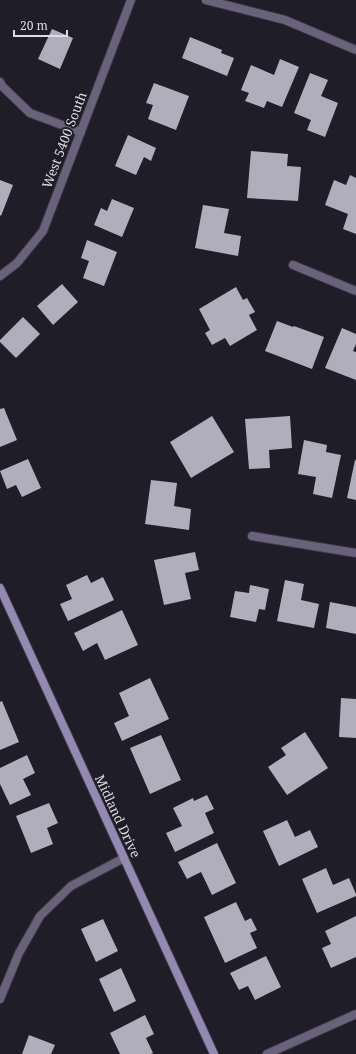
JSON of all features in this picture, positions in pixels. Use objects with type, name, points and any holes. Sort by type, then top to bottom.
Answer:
[{"type":"street","name":"West 5400 South","points":[[0,276],[17,263],[42,231],[131,0]]},
{"type":"street","points":[[206,0],[285,20],[356,50]]},
{"type":"street","points":[[0,82],[2,86],[30,114],[81,132]]},
{"type":"street","points":[[293,265],[356,291]]},
{"type":"street","points":[[252,536],[356,553]]},
{"type":"street","name":"Midland Drive","points":[[0,588],[214,1054]]},
{"type":"street","points":[[0,1000],[19,953],[40,916],[71,886],[124,858]]},
{"type":"street","points":[[267,1054],[356,1014]]},
{"type":"building","points":[[52,29],[73,38],[60,69],[38,59]]},
{"type":"building","points":[[190,37],[222,50],[221,53],[234,58],[227,76],[182,58]]},
{"type":"building","points":[[280,59],[299,67],[282,107],[267,101],[264,108],[245,101],[249,93],[241,90],[251,65],[274,75]]},
{"type":"building","points":[[310,73],[328,80],[321,96],[338,103],[325,137],[307,130],[311,120],[294,113]]},
{"type":"building","points":[[154,83],[189,96],[176,130],[148,119],[153,105],[146,103]]},
{"type":"building","points":[[128,135],[156,148],[151,161],[144,157],[136,175],[115,166]]},
{"type":"building","points":[[251,151],[288,154],[287,166],[301,167],[298,201],[247,198]]},
{"type":"building","points":[[350,175],[356,178],[356,234],[343,229],[348,214],[325,205],[334,180],[346,185]]},
{"type":"building","points":[[0,180],[13,185],[1,216],[0,215]]},
{"type":"building","points":[[112,199],[134,208],[122,237],[94,225],[101,208],[107,211]]},
{"type":"building","points":[[203,205],[229,209],[224,233],[241,236],[238,256],[195,248]]},
{"type":"building","points":[[87,240],[117,252],[104,286],[83,278],[89,261],[81,258]]},
{"type":"building","points":[[62,284],[78,302],[53,325],[37,306]]},
{"type":"building","points":[[236,287],[243,300],[247,298],[255,312],[249,315],[257,330],[230,346],[225,338],[212,345],[205,333],[210,330],[199,309]]},
{"type":"building","points":[[23,317],[40,334],[16,358],[0,342],[0,340]]},
{"type":"building","points":[[277,321],[324,337],[312,369],[265,351]]},
{"type":"building","points":[[342,328],[356,334],[356,344],[353,351],[356,352],[356,380],[325,368]]},
{"type":"building","points":[[4,408],[17,440],[0,447],[0,409]]},
{"type":"building","points":[[212,416],[234,452],[191,478],[170,442]]},
{"type":"building","points":[[290,416],[292,448],[269,450],[270,468],[249,469],[245,419]]},
{"type":"building","points":[[304,440],[327,445],[326,452],[341,455],[332,498],[313,494],[316,477],[298,474]]},
{"type":"building","points":[[28,459],[41,488],[22,497],[16,485],[7,489],[0,471]]},
{"type":"building","points":[[356,460],[356,500],[347,498]]},
{"type":"building","points":[[151,480],[177,483],[174,506],[191,509],[189,530],[145,524]]},
{"type":"building","points":[[195,552],[199,570],[185,573],[191,599],[164,605],[154,560]]},
{"type":"building","points":[[87,575],[91,583],[103,577],[114,600],[68,621],[60,604],[72,599],[66,585]]},
{"type":"building","points":[[285,580],[304,584],[301,600],[319,604],[314,628],[277,621]]},
{"type":"building","points":[[250,585],[269,589],[265,610],[259,609],[256,622],[230,617],[235,591],[249,593]]},
{"type":"building","points":[[330,602],[356,607],[356,634],[326,628]]},
{"type":"building","points":[[122,610],[138,645],[105,660],[97,643],[83,651],[74,633]]},
{"type":"building","points":[[150,678],[169,719],[122,741],[114,723],[129,716],[119,693]]},
{"type":"building","points":[[341,698],[356,699],[356,738],[339,737]]},
{"type":"building","points":[[2,701],[19,742],[0,750],[0,702]]},
{"type":"building","points":[[305,732],[328,768],[287,795],[268,767],[286,755],[281,748]]},
{"type":"building","points":[[161,735],[181,780],[150,794],[130,748]]},
{"type":"building","points":[[27,755],[35,773],[23,779],[31,795],[10,805],[0,784],[0,768]]},
{"type":"building","points":[[207,795],[214,809],[205,813],[214,833],[175,852],[166,833],[182,826],[173,808],[193,798],[194,801]]},
{"type":"building","points":[[49,803],[58,823],[47,828],[53,844],[31,853],[16,816]]},
{"type":"building","points":[[287,820],[295,837],[310,830],[318,847],[279,866],[263,831]]},
{"type":"building","points":[[217,843],[236,883],[212,895],[201,872],[187,879],[178,862]]},
{"type":"building","points":[[326,868],[333,885],[349,878],[356,896],[317,913],[302,879]]},
{"type":"building","points":[[236,902],[245,921],[251,918],[257,930],[250,933],[257,948],[225,963],[204,917]]},
{"type":"building","points":[[356,916],[356,957],[331,968],[322,948],[331,944],[325,931]]},
{"type":"building","points":[[103,919],[118,951],[96,962],[81,929]]},
{"type":"building","points":[[266,956],[281,987],[255,1000],[248,986],[239,990],[230,973]]},
{"type":"building","points":[[121,968],[136,1001],[114,1012],[99,979]]},
{"type":"building","points":[[145,1015],[154,1034],[146,1038],[153,1053],[120,1054],[110,1033]]},
{"type":"building","points":[[29,1035],[55,1045],[51,1054],[22,1054]]}]
